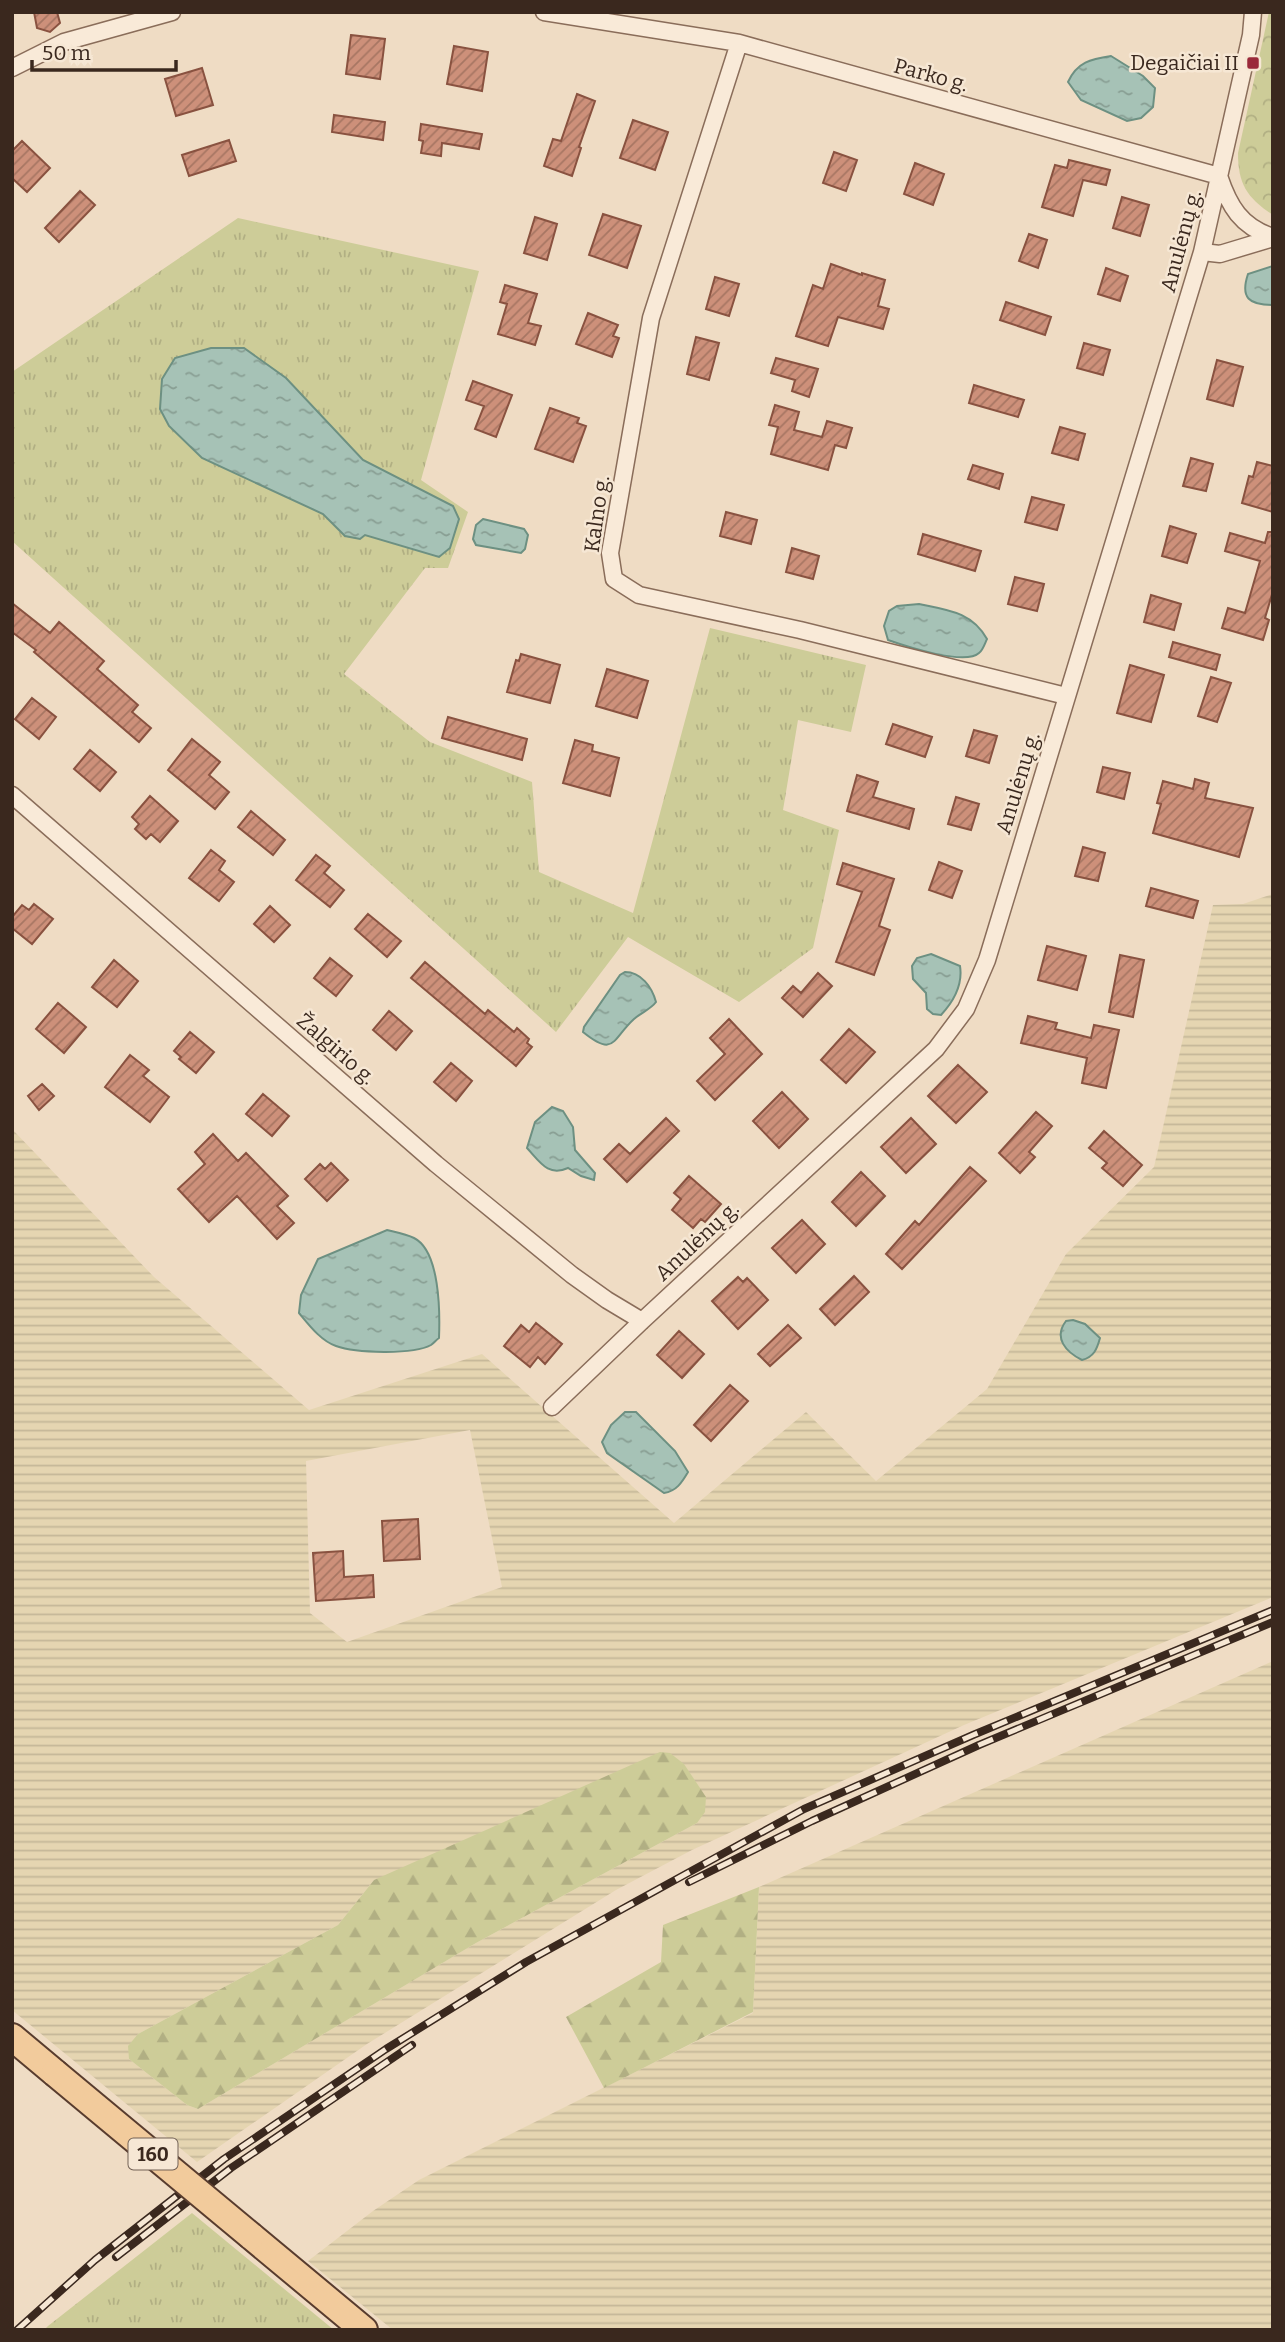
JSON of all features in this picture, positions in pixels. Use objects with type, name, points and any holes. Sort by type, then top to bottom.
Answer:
[{"type":"main road","name":"160","points":[[12,2036],[364,2330]]},
{"type":"street","points":[[12,68],[64,42],[172,12]]},
{"type":"street","name":"Parko g.","points":[[544,12],[738,43],[1219,176]]},
{"type":"street","name":"Anulėnų g.","points":[[552,1407],[936,1049],[966,1009],[988,960],[1202,252],[1251,35],[1253,12]]},
{"type":"street","name":"Kalno g.","points":[[738,43],[651,318],[610,553],[614,579],[639,595],[800,630],[1066,696]]},
{"type":"street","points":[[1219,176],[1234,211],[1258,232],[1273,237]]},
{"type":"street","points":[[1202,252],[1220,254],[1273,237]]},
{"type":"street","name":"Žalgirio g.","points":[[12,795],[436,1164],[572,1275],[642,1321]]},
{"type":"shaded area","points":[[1273,894],[1273,1597],[964,1725],[692,1850],[616,1890],[367,2044],[197,2162],[12,2010],[12,1129],[154,1277],[309,1410],[482,1354],[674,1523],[806,1412],[876,1481],[987,1389],[1066,1254],[1154,1167],[1213,905],[1243,904]],"holes":[[[470,1430],[502,1587],[347,1642],[310,1613],[306,1461]],[[697,1823],[476,1943],[198,2109],[187,2105],[129,2059],[138,2034],[338,1925],[374,1880]]]},
{"type":"shaded area","points":[[1273,1661],[1273,2330],[393,2330],[308,2261],[419,2180],[753,2013],[759,1887]]},
{"type":"green space","points":[[1269,12],[1273,12],[1273,215],[1250,196],[1242,182],[1238,164],[1238,153]]},
{"type":"green space","points":[[238,218],[479,271],[421,480],[468,512],[448,568],[425,568],[344,674],[430,742],[532,782],[539,872],[633,913],[710,628],[866,665],[851,732],[798,720],[783,810],[839,830],[813,948],[739,1002],[628,937],[556,1032],[12,541],[12,372]],"holes":[[[286,378],[363,460],[453,506],[439,557],[365,535],[345,536],[323,514],[202,458],[169,426],[160,410],[162,379]]]},
{"type":"green space","points":[[660,1752],[670,1753],[684,1764],[706,1797],[705,1812],[697,1823],[476,1943],[198,2109],[187,2105],[129,2059],[128,2046],[138,2034],[338,1925],[374,1880]]},
{"type":"green space","points":[[759,1887],[753,2012],[604,2088],[566,2017],[661,1962],[663,1925]]},
{"type":"green space","points":[[192,2213],[334,2330],[44,2330],[48,2326]]},
{"type":"water","points":[[1111,56],[1143,76],[1155,88],[1153,107],[1141,118],[1127,121],[1081,100],[1068,82],[1080,66]]},
{"type":"water","points":[[1273,266],[1273,305],[1252,302],[1245,289],[1248,274]]},
{"type":"water","points":[[211,348],[244,348],[286,378],[363,460],[453,506],[459,519],[450,548],[439,557],[365,535],[360,539],[345,536],[323,514],[202,458],[169,426],[160,409],[162,379],[175,358]]},
{"type":"water","points":[[483,519],[524,529],[528,535],[525,549],[521,553],[476,545],[473,539],[476,525]]},
{"type":"water","points":[[919,604],[958,614],[974,623],[987,639],[982,650],[972,656],[949,656],[888,640],[884,626],[889,611],[897,606]]},
{"type":"water","points":[[931,954],[960,966],[960,980],[956,992],[941,1015],[933,1014],[927,1009],[926,993],[913,979],[912,966],[917,958]]},
{"type":"water","points":[[625,972],[645,981],[656,1002],[634,1019],[612,1043],[601,1044],[583,1032],[584,1027],[620,975]]},
{"type":"water","points":[[552,1107],[563,1111],[573,1127],[575,1150],[595,1173],[594,1180],[568,1168],[555,1171],[545,1167],[527,1148],[535,1122]]},
{"type":"water","points":[[387,1230],[414,1238],[423,1245],[429,1255],[437,1283],[439,1338],[423,1348],[398,1352],[356,1350],[331,1344],[299,1313],[301,1295],[318,1259]]},
{"type":"water","points":[[1066,1321],[1085,1324],[1100,1338],[1094,1352],[1082,1360],[1066,1349],[1061,1339],[1062,1327]]},
{"type":"water","points":[[625,1412],[636,1412],[675,1451],[688,1472],[676,1488],[664,1493],[607,1453],[602,1442],[611,1425]]},
{"type":"building","points":[[34,12],[57,12],[60,23],[50,32],[37,28]]},
{"type":"building","points":[[351,35],[385,39],[380,79],[346,74]]},
{"type":"building","points":[[454,46],[488,52],[482,91],[447,84]]},
{"type":"building","points":[[202,68],[213,105],[176,116],[165,79]]},
{"type":"building","points":[[577,94],[595,101],[572,176],[544,166],[553,139],[561,141]]},
{"type":"building","points":[[334,115],[385,122],[383,140],[332,132]]},
{"type":"building","points":[[633,120],[668,132],[655,170],[620,158]]},
{"type":"building","points":[[421,124],[482,134],[479,149],[442,143],[441,156],[421,153]]},
{"type":"building","points":[[229,140],[236,161],[189,176],[182,155]]},
{"type":"building","points":[[22,141],[50,168],[27,192],[12,178],[12,151]]},
{"type":"building","points":[[834,152],[857,160],[846,191],[823,183]]},
{"type":"building","points":[[1069,160],[1110,170],[1106,185],[1083,180],[1073,216],[1042,207],[1055,165],[1067,168]]},
{"type":"building","points":[[915,163],[944,174],[933,205],[904,194]]},
{"type":"building","points":[[80,191],[95,205],[59,242],[45,228]]},
{"type":"building","points":[[1122,197],[1149,205],[1140,236],[1113,228]]},
{"type":"building","points":[[603,214],[641,226],[627,268],[589,255]]},
{"type":"building","points":[[535,217],[557,224],[547,260],[524,253]]},
{"type":"building","points":[[1029,234],[1047,240],[1038,268],[1019,261]]},
{"type":"building","points":[[831,264],[885,280],[878,306],[889,309],[883,329],[838,317],[828,346],[796,336],[813,285],[823,289]]},
{"type":"building","points":[[1106,268],[1128,276],[1120,301],[1098,294]]},
{"type":"building","points":[[715,277],[739,284],[729,316],[706,309]]},
{"type":"building","points":[[505,285],[537,294],[528,323],[541,326],[535,345],[498,334],[507,304],[500,302]]},
{"type":"building","points":[[1006,302],[1051,317],[1045,335],[1000,320]]},
{"type":"building","points":[[588,313],[618,325],[613,336],[619,338],[612,357],[576,344]]},
{"type":"building","points":[[696,337],[719,343],[709,380],[687,374]]},
{"type":"building","points":[[1084,343],[1110,350],[1103,375],[1077,368]]},
{"type":"building","points":[[776,358],[818,369],[809,397],[792,391],[795,380],[771,373]]},
{"type":"building","points":[[1217,360],[1243,367],[1233,406],[1207,399]]},
{"type":"building","points":[[473,381],[512,395],[496,437],[475,429],[484,406],[466,400]]},
{"type":"building","points":[[974,385],[1024,400],[1018,417],[969,403]]},
{"type":"building","points":[[775,405],[799,412],[794,430],[822,437],[827,421],[852,428],[846,448],[835,445],[828,470],[771,454],[778,427],[769,425]]},
{"type":"building","points":[[550,408],[579,418],[577,423],[586,426],[573,462],[535,449]]},
{"type":"building","points":[[1060,427],[1085,434],[1078,460],[1052,453]]},
{"type":"building","points":[[1191,458],[1213,464],[1206,491],[1183,486]]},
{"type":"building","points":[[1257,462],[1273,466],[1273,512],[1242,503],[1249,476],[1253,477]]},
{"type":"building","points":[[973,465],[1003,474],[999,489],[968,479]]},
{"type":"building","points":[[1032,497],[1064,505],[1057,530],[1025,522]]},
{"type":"building","points":[[726,512],[757,520],[751,544],[720,536]]},
{"type":"building","points":[[1170,526],[1196,534],[1187,563],[1162,556]]},
{"type":"building","points":[[1268,532],[1273,532],[1273,591],[1265,618],[1269,620],[1263,640],[1222,628],[1228,608],[1245,613],[1260,561],[1225,551],[1230,533],[1265,543]]},
{"type":"building","points":[[923,534],[981,551],[975,571],[918,554]]},
{"type":"building","points":[[792,548],[819,556],[813,579],[786,572]]},
{"type":"building","points":[[1015,577],[1044,584],[1037,611],[1008,604]]},
{"type":"building","points":[[1151,595],[1181,604],[1174,630],[1144,622]]},
{"type":"building","points":[[12,603],[50,633],[59,622],[104,661],[97,669],[138,705],[132,712],[151,728],[139,742],[34,652],[36,650],[12,632]]},
{"type":"building","points":[[1173,642],[1220,655],[1216,670],[1169,657]]},
{"type":"building","points":[[521,654],[560,665],[550,703],[507,692],[516,660],[519,661]]},
{"type":"building","points":[[1130,665],[1164,675],[1151,722],[1117,713]]},
{"type":"building","points":[[607,669],[648,681],[637,718],[596,706]]},
{"type":"building","points":[[1211,677],[1231,683],[1217,722],[1198,716]]},
{"type":"building","points":[[32,698],[56,717],[39,739],[15,719]]},
{"type":"building","points":[[448,717],[527,739],[522,760],[442,738]]},
{"type":"building","points":[[893,724],[932,737],[925,757],[886,744]]},
{"type":"building","points":[[974,730],[997,736],[989,763],[966,756]]},
{"type":"building","points":[[192,739],[220,762],[209,775],[229,792],[215,809],[168,770]]},
{"type":"building","points":[[575,740],[593,745],[592,751],[619,758],[610,796],[563,783]]},
{"type":"building","points":[[90,750],[116,772],[100,791],[74,769]]},
{"type":"building","points":[[1103,767],[1130,773],[1124,799],[1097,792]]},
{"type":"building","points":[[857,775],[878,782],[873,797],[914,809],[909,829],[847,811]]},
{"type":"building","points":[[1195,779],[1209,783],[1205,798],[1253,808],[1239,857],[1153,833],[1161,804],[1157,803],[1163,781],[1193,789]]},
{"type":"building","points":[[150,796],[178,821],[160,842],[151,834],[146,839],[135,829],[139,824],[132,817]]},
{"type":"building","points":[[956,797],[979,804],[971,830],[948,824]]},
{"type":"building","points":[[251,811],[285,840],[273,855],[238,827]]},
{"type":"building","points":[[1083,847],[1105,853],[1098,881],[1075,876]]},
{"type":"building","points":[[211,850],[225,861],[219,870],[234,882],[219,901],[189,878]]},
{"type":"building","points":[[316,855],[330,866],[324,873],[344,890],[330,907],[296,880]]},
{"type":"building","points":[[939,862],[962,871],[952,898],[929,890]]},
{"type":"building","points":[[843,863],[894,879],[879,926],[890,930],[874,975],[836,962],[862,892],[837,884]]},
{"type":"building","points":[[1151,888],[1198,901],[1193,918],[1146,906]]},
{"type":"building","points":[[34,904],[53,919],[32,944],[12,928],[12,917],[22,905],[29,910]]},
{"type":"building","points":[[270,906],[290,925],[274,942],[254,924]]},
{"type":"building","points":[[368,914],[401,941],[387,957],[355,929]]},
{"type":"building","points":[[1047,946],[1086,956],[1077,990],[1038,980]]},
{"type":"building","points":[[1120,955],[1144,960],[1133,1017],[1109,1012]]},
{"type":"building","points":[[330,958],[352,976],[336,996],[314,978]]},
{"type":"building","points":[[114,960],[138,981],[117,1007],[92,987]]},
{"type":"building","points":[[425,962],[485,1014],[488,1010],[514,1032],[517,1028],[529,1039],[527,1043],[532,1047],[516,1066],[411,978]]},
{"type":"building","points":[[818,973],[832,986],[803,1017],[782,998],[793,986],[801,993]]},
{"type":"building","points":[[58,1003],[86,1027],[64,1053],[36,1029]]},
{"type":"building","points":[[389,1011],[412,1031],[396,1050],[373,1030]]},
{"type":"building","points":[[1028,1016],[1057,1023],[1055,1029],[1091,1038],[1094,1025],[1119,1030],[1106,1088],[1082,1083],[1087,1058],[1021,1043]]},
{"type":"building","points":[[729,1019],[762,1054],[715,1100],[697,1081],[725,1054],[710,1038]]},
{"type":"building","points":[[849,1029],[875,1052],[846,1083],[821,1060]]},
{"type":"building","points":[[190,1032],[214,1052],[196,1073],[179,1059],[181,1057],[174,1051]]},
{"type":"building","points":[[130,1055],[149,1070],[143,1076],[169,1097],[150,1122],[105,1087]]},
{"type":"building","points":[[451,1063],[472,1081],[456,1101],[434,1082]]},
{"type":"building","points":[[958,1065],[987,1092],[956,1123],[928,1096]]},
{"type":"building","points":[[42,1084],[54,1096],[39,1110],[28,1096]]},
{"type":"building","points":[[782,1092],[808,1119],[779,1148],[753,1121]]},
{"type":"building","points":[[263,1094],[289,1116],[272,1136],[246,1114]]},
{"type":"building","points":[[1036,1112],[1052,1126],[1029,1152],[1035,1157],[1020,1173],[999,1153]]},
{"type":"building","points":[[666,1118],[679,1131],[627,1182],[604,1159],[619,1144],[630,1154]]},
{"type":"building","points":[[911,1118],[936,1144],[906,1173],[881,1147]]},
{"type":"building","points":[[1104,1131],[1142,1165],[1123,1186],[1102,1168],[1107,1163],[1089,1148]]},
{"type":"building","points":[[213,1134],[238,1161],[246,1153],[288,1196],[277,1206],[294,1223],[277,1239],[237,1196],[209,1222],[178,1189],[205,1164],[195,1152]]},
{"type":"building","points":[[331,1163],[348,1180],[327,1201],[305,1179],[320,1164],[325,1169]]},
{"type":"building","points":[[970,1167],[986,1181],[902,1269],[886,1254],[915,1221],[919,1225]]},
{"type":"building","points":[[861,1172],[885,1196],[856,1226],[832,1202]]},
{"type":"building","points":[[689,1176],[721,1204],[705,1222],[701,1219],[693,1228],[672,1210],[681,1199],[674,1193]]},
{"type":"building","points":[[802,1220],[825,1244],[796,1273],[772,1248]]},
{"type":"building","points":[[854,1276],[869,1292],[835,1325],[820,1309]]},
{"type":"building","points":[[738,1277],[743,1282],[747,1278],[768,1300],[738,1329],[712,1301]]},
{"type":"building","points":[[536,1323],[562,1344],[545,1364],[538,1357],[530,1367],[504,1346],[521,1325],[529,1332]]},
{"type":"building","points":[[788,1325],[801,1338],[770,1366],[758,1354]]},
{"type":"building","points":[[679,1331],[704,1354],[682,1378],[657,1355]]},
{"type":"building","points":[[730,1385],[748,1401],[711,1441],[694,1425]]},
{"type":"building","points":[[418,1519],[420,1559],[384,1561],[382,1521]]},
{"type":"building","points":[[343,1551],[344,1577],[373,1575],[374,1597],[316,1601],[313,1553]]},
{"type":"railway","points":[[17,2330],[95,2260],[224,2159],[386,2049],[526,1962],[804,1809],[973,1735],[1273,1610]]},
{"type":"railway","points":[[689,1882],[812,1821],[979,1745],[1273,1622]]},
{"type":"railway","points":[[116,2257],[231,2168],[412,2045]]},
{"type":"place","name":"Degaičiai II","points":[[1253,63]]}]
